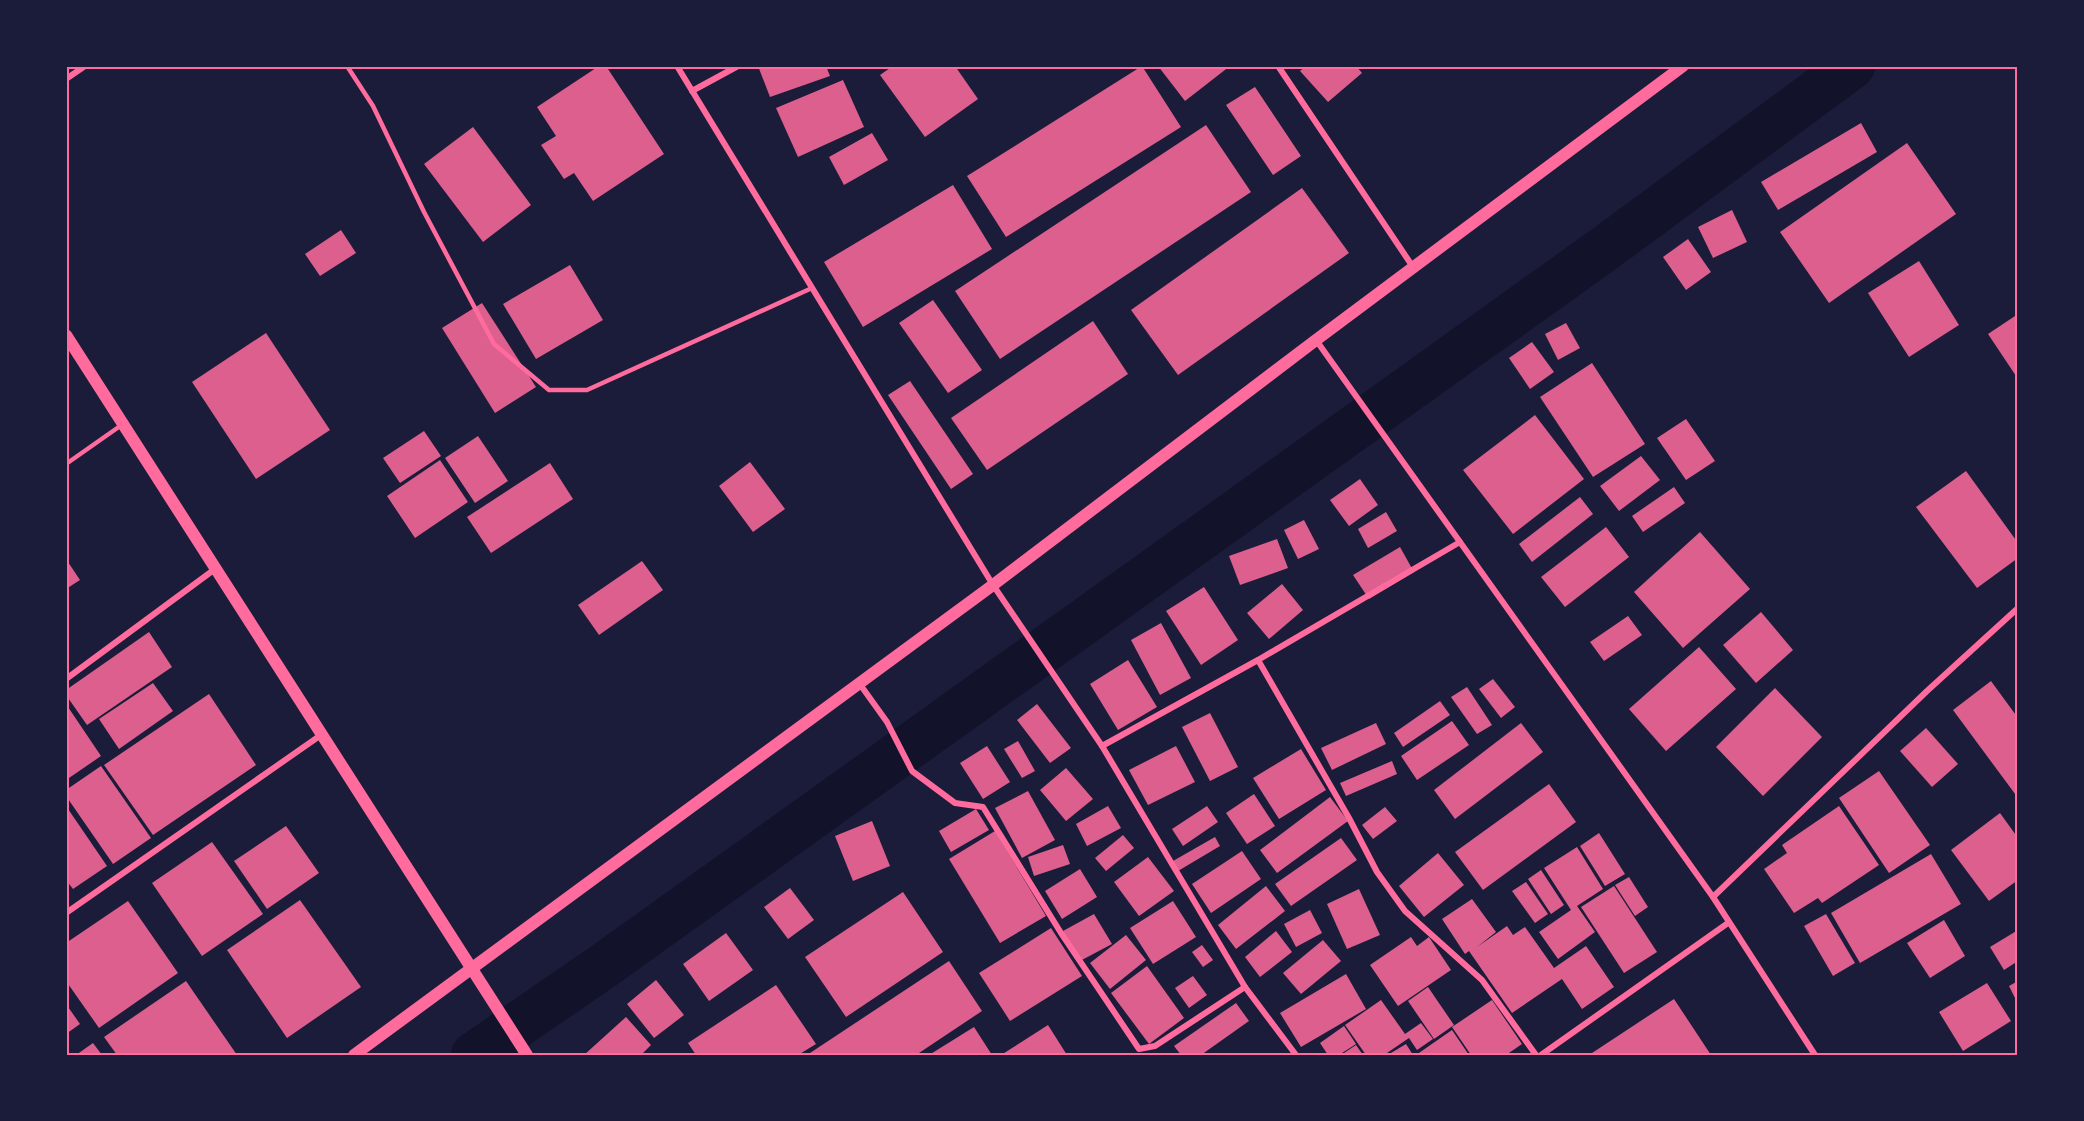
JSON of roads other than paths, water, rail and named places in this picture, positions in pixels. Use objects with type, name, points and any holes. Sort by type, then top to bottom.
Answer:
[{"type":"main road","points":[[354,1055],[993,585],[1316,339],[1683,66]]},
{"type":"main road","points":[[66,335],[525,1051]]},
{"type":"street","points":[[66,79],[85,66]]},
{"type":"street","points":[[677,66],[993,585],[1102,746],[1245,987],[1296,1055]]},
{"type":"street","points":[[692,91],[738,66]]},
{"type":"street","points":[[1278,66],[1413,267]]},
{"type":"street","points":[[1316,339],[1713,897],[1815,1055]]},
{"type":"street","points":[[1102,746],[1258,660],[1460,542]]},
{"type":"street","points":[[66,679],[215,569]]},
{"type":"street","points":[[1713,897],[1927,691],[2018,608]]},
{"type":"street","points":[[1258,660],[1349,818],[1377,872],[1405,911],[1482,980],[1536,1055]]},
{"type":"street","points":[[859,682],[887,722],[912,771],[955,803],[983,807],[1061,933],[1139,1049],[1155,1046],[1245,987]]},
{"type":"street","points":[[66,913],[321,735]]},
{"type":"street","points":[[1541,1055],[1728,923]]},
{"type":"lane","points":[[347,66],[374,106],[424,212],[494,344],[549,390],[587,390],[812,288]]},
{"type":"lane","points":[[66,464],[123,424]]},
{"type":"waterway","points":[[474,1055],[602,967],[1611,244],[1852,66]]}]
